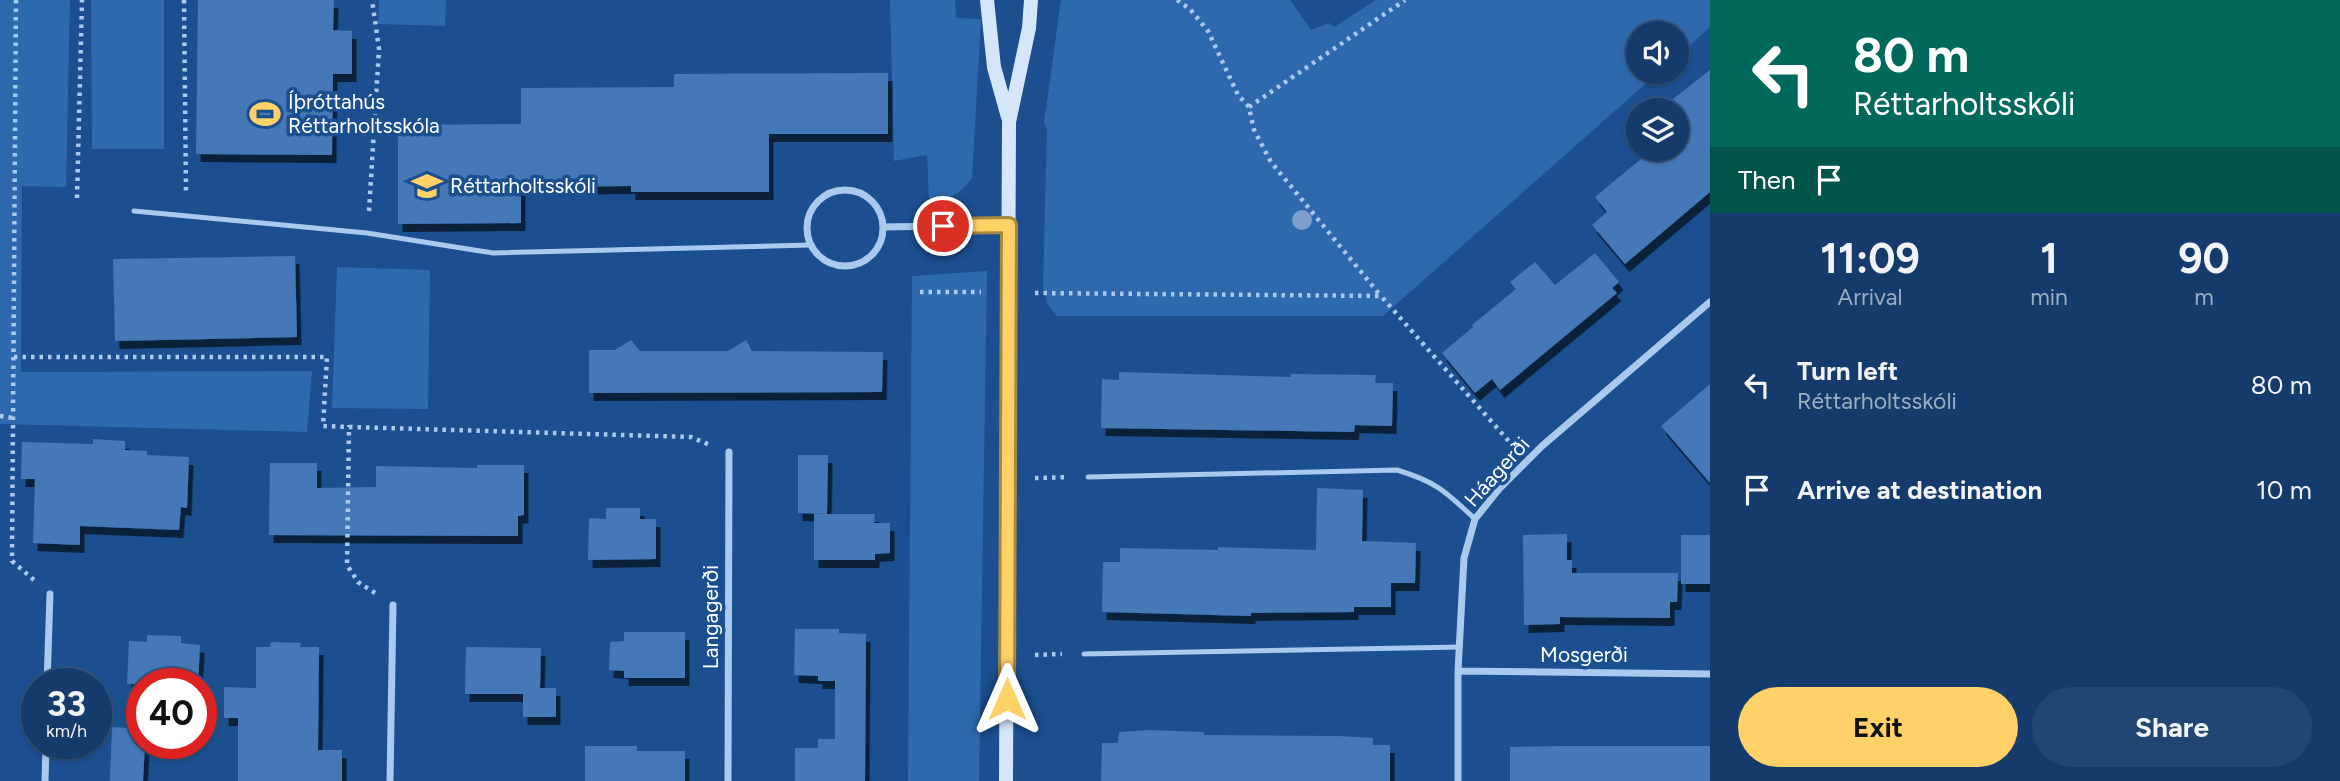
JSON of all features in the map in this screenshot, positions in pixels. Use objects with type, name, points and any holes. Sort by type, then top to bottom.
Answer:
[{"type":"street","points":[[987,0],[994,67],[1010,122]]},
{"type":"street","points":[[1006,781],[1010,122],[1029,28],[1031,0]]},
{"type":"street","points":[[841,190],[865,196],[874,204],[883,227],[875,251],[855,265],[829,262],[811,245],[807,234],[811,210],[829,193],[841,190]]},
{"type":"street","points":[[883,227],[1009,225]]},
{"type":"street","name":"Háagerði","points":[[1458,781],[1458,671],[1464,558],[1475,519],[1499,489],[1527,461],[1710,302]]},
{"type":"street","name":"Langagerði","points":[[728,781],[729,452]]},
{"type":"street","points":[[48,668],[50,594]]},
{"type":"street","points":[[390,781],[393,605]]},
{"type":"street","name":"Mosgerði","points":[[1458,671],[1710,674]]},
{"type":"street","points":[[45,781],[46,759]]},
{"type":"lane","points":[[134,211],[367,233],[494,253],[811,245]]},
{"type":"lane","points":[[1088,477],[1397,470],[1422,477],[1440,486],[1475,519]]},
{"type":"lane","points":[[1084,654],[1460,647]]},
{"type":"path","points":[[16,0],[12,561],[50,594]]},
{"type":"path","points":[[77,198],[82,0]]},
{"type":"path","points":[[184,0],[186,216]]},
{"type":"path","points":[[367,233],[379,50],[372,0]]},
{"type":"path","points":[[1177,0],[1190,9],[1208,31],[1238,95],[1249,107],[1254,130],[1271,162],[1381,296],[1527,461]]},
{"type":"path","points":[[1249,107],[1405,0]]},
{"type":"path","points":[[920,292],[989,292]]},
{"type":"path","points":[[1035,293],[1381,296]]},
{"type":"path","points":[[14,357],[327,357],[323,426],[691,438],[729,452]]},
{"type":"path","points":[[0,416],[14,418]]},
{"type":"path","points":[[349,427],[347,565],[358,582],[393,605]]},
{"type":"path","points":[[1035,478],[1088,477]]},
{"type":"shaded area","points":[[0,0],[70,0],[66,187],[22,186],[21,372],[312,371],[307,432],[0,424]]},
{"type":"shaded area","points":[[91,0],[164,0],[164,149],[92,149]]},
{"type":"shaded area","points":[[379,0],[446,0],[445,26],[378,24]]},
{"type":"shaded area","points":[[890,0],[955,0],[956,18],[981,19],[972,178],[958,193],[949,197],[929,198],[927,155],[894,161]]},
{"type":"shaded area","points":[[1061,0],[1290,0],[1311,30],[1329,23],[1334,27],[1376,0],[1710,0],[1710,27],[1689,46],[1689,21],[1626,21],[1626,84],[1645,84],[1626,98],[1626,101],[1383,316],[1057,316],[1046,302],[1043,288],[1047,129],[1044,123]]},
{"type":"shaded area","points":[[337,267],[430,270],[428,409],[332,408]]},
{"type":"shaded area","points":[[987,271],[979,781],[908,781],[912,276]]},
{"type":"building","name":"Íþróttahús Réttarholtsskóla","points":[[198,0],[334,0],[333,30],[352,31],[352,74],[333,74],[332,155],[196,154]]},
{"type":"building","points":[[1710,70],[1710,192],[1625,264],[1592,225],[1607,212],[1595,197],[1638,161],[1689,161],[1689,98],[1674,98]]},
{"type":"building","name":"Réttarholtsskóli","points":[[888,73],[888,134],[769,134],[769,192],[631,192],[631,186],[521,187],[521,223],[398,224],[398,125],[521,124],[521,88],[674,87],[674,74]]},
{"type":"building","points":[[1595,253],[1619,282],[1612,288],[1617,293],[1500,390],[1492,379],[1475,393],[1442,353],[1516,289],[1510,282],[1535,262],[1555,285]]},
{"type":"building","points":[[295,256],[297,337],[115,341],[113,259]]},
{"type":"building","points":[[631,340],[640,351],[728,351],[746,340],[752,351],[883,352],[882,392],[589,393],[589,350],[615,350]]},
{"type":"building","points":[[1119,372],[1291,377],[1291,374],[1376,375],[1375,383],[1393,383],[1392,426],[1355,425],[1354,432],[1101,428],[1102,379],[1119,380]]},
{"type":"building","points":[[1710,384],[1710,483],[1661,426]]},
{"type":"building","points":[[93,439],[125,441],[125,450],[147,451],[147,455],[189,457],[187,508],[181,507],[179,530],[80,526],[80,545],[33,543],[35,479],[21,479],[22,442],[93,444]]},
{"type":"building","points":[[798,455],[828,455],[827,514],[798,513]]},
{"type":"building","points":[[270,463],[317,463],[317,488],[376,487],[376,466],[477,468],[477,465],[524,465],[524,515],[518,516],[518,536],[269,535]]},
{"type":"building","points":[[1317,488],[1363,490],[1362,541],[1416,543],[1415,583],[1391,583],[1391,607],[1354,607],[1354,612],[1251,613],[1251,616],[1102,612],[1103,562],[1120,562],[1120,548],[1316,550]]},
{"type":"building","points":[[606,508],[640,508],[640,519],[656,519],[656,559],[588,560],[589,518],[606,519]]},
{"type":"building","points":[[814,514],[875,514],[874,523],[890,523],[890,553],[875,554],[875,560],[814,560]]},
{"type":"building","points":[[1567,534],[1567,560],[1572,560],[1572,573],[1678,573],[1677,602],[1670,602],[1670,618],[1560,617],[1560,624],[1524,625],[1523,535]]},
{"type":"building","points":[[1681,535],[1710,535],[1710,584],[1681,584]]},
{"type":"building","points":[[795,629],[839,629],[839,633],[866,634],[865,781],[795,781],[795,748],[818,748],[818,739],[835,739],[835,681],[818,681],[818,676],[794,675]]},
{"type":"building","points":[[624,632],[685,632],[685,678],[624,678],[624,671],[609,670],[610,642],[624,641]]},
{"type":"building","points":[[147,635],[181,636],[181,643],[200,645],[199,668],[128,668],[129,641],[147,642]]},
{"type":"building","points":[[271,642],[301,643],[300,647],[319,647],[318,750],[342,750],[342,781],[238,781],[238,718],[224,718],[224,687],[256,688],[256,647],[270,647]]},
{"type":"building","points":[[466,647],[541,648],[540,688],[556,688],[556,717],[523,717],[523,694],[465,694]]},
{"type":"building","points":[[112,727],[126,728],[126,759],[144,759],[143,781],[110,781]]},
{"type":"building","points":[[1119,732],[1204,732],[1204,735],[1373,738],[1373,745],[1390,745],[1390,781],[1101,781],[1102,743],[1118,743]]},
{"type":"building","points":[[585,746],[637,746],[637,751],[685,751],[685,781],[585,781]]},
{"type":"building","points":[[1710,746],[1710,781],[1510,781],[1510,747]]},
{"type":"place","name":"Íþróttahús Réttarholtsskóla","points":[[265,114]]},
{"type":"place","name":"Réttarholtsskóli","points":[[427,186]]},
{"type":"route","points":[[943,226],[1009,225],[1007,699]]}]
